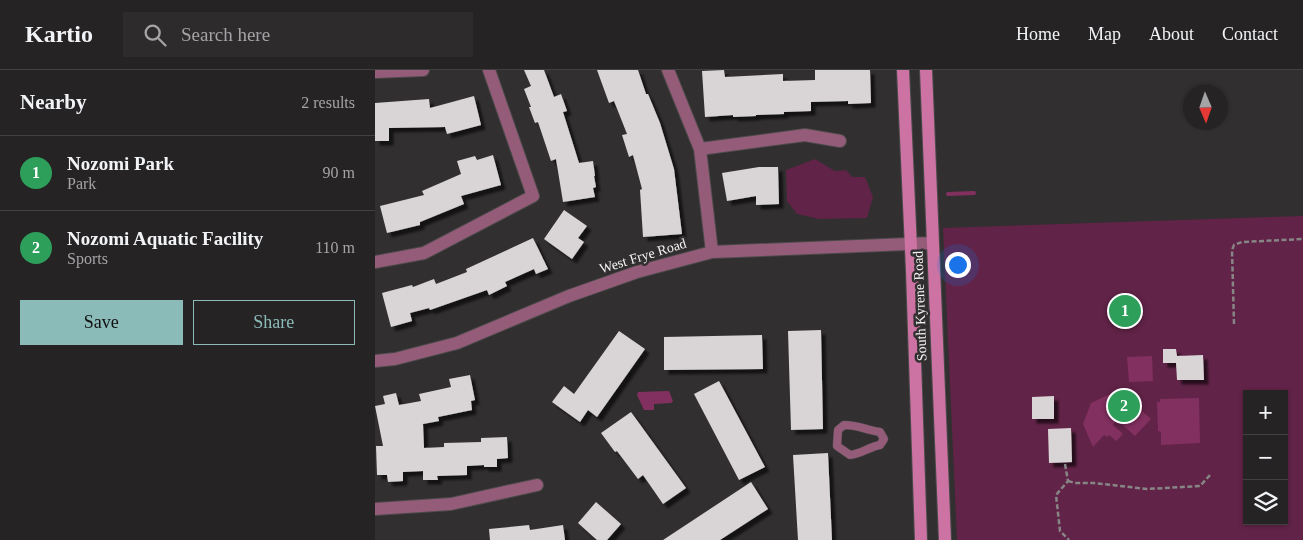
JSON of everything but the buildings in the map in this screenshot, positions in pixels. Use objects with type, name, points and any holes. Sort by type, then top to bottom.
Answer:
[{"type":"main road","name":"South Kyrene Road","points":[[903,70],[921,540]]},
{"type":"main road","name":"South Kyrene Road","points":[[926,70],[945,540]]},
{"type":"street","points":[[375,72],[423,70]]},
{"type":"street","points":[[375,262],[424,253],[533,196],[489,70]]},
{"type":"street","points":[[668,70],[701,149],[712,252]]},
{"type":"street","points":[[701,149],[805,135],[840,141]]},
{"type":"street","name":"West Frye Road","points":[[375,360],[395,359],[457,342],[569,296],[637,272],[712,252],[932,243]]},
{"type":"street","points":[[375,509],[451,504],[537,485]]},
{"type":"lane","points":[[844,425],[857,425],[865,430],[880,432],[884,439],[880,445],[868,448],[860,454],[850,456],[837,446],[836,440],[838,430],[844,425]]},
{"type":"path","points":[[1234,324],[1232,250],[1234,245],[1242,242],[1303,239]]},
{"type":"path","points":[[1065,464],[1068,481]]},
{"type":"path","points":[[1068,481],[1075,483],[1095,482],[1147,489],[1200,486],[1210,474]]},
{"type":"path","points":[[1068,481],[1056,495],[1060,531],[1069,540]]},
{"type":"shaded area","points":[[815,159],[835,171],[846,170],[852,177],[865,177],[873,197],[867,218],[819,219],[797,214],[787,201],[786,170]]},
{"type":"shaded area","points":[[1303,216],[1303,540],[957,540],[943,228]]},
{"type":"shaded area","points":[[1152,356],[1153,381],[1129,382],[1127,357]]},
{"type":"shaded area","points":[[669,391],[673,401],[671,403],[654,404],[654,410],[644,410],[637,395],[638,392]]},
{"type":"shaded area","points":[[1112,393],[1132,402],[1151,419],[1135,436],[1117,420],[1113,425],[1123,434],[1116,441],[1109,435],[1107,437],[1104,435],[1093,447],[1083,424],[1091,403]]},
{"type":"shaded area","points":[[1199,398],[1200,443],[1161,445],[1161,432],[1158,431],[1157,402],[1160,402],[1160,399]]},
{"type":"waterway","points":[[948,194],[974,193]]},
{"type":"place","name":"Nozomi Park","points":[[1125,311]]},
{"type":"place","name":"Nozomi Aquatic Facility","points":[[1124,406]]}]
